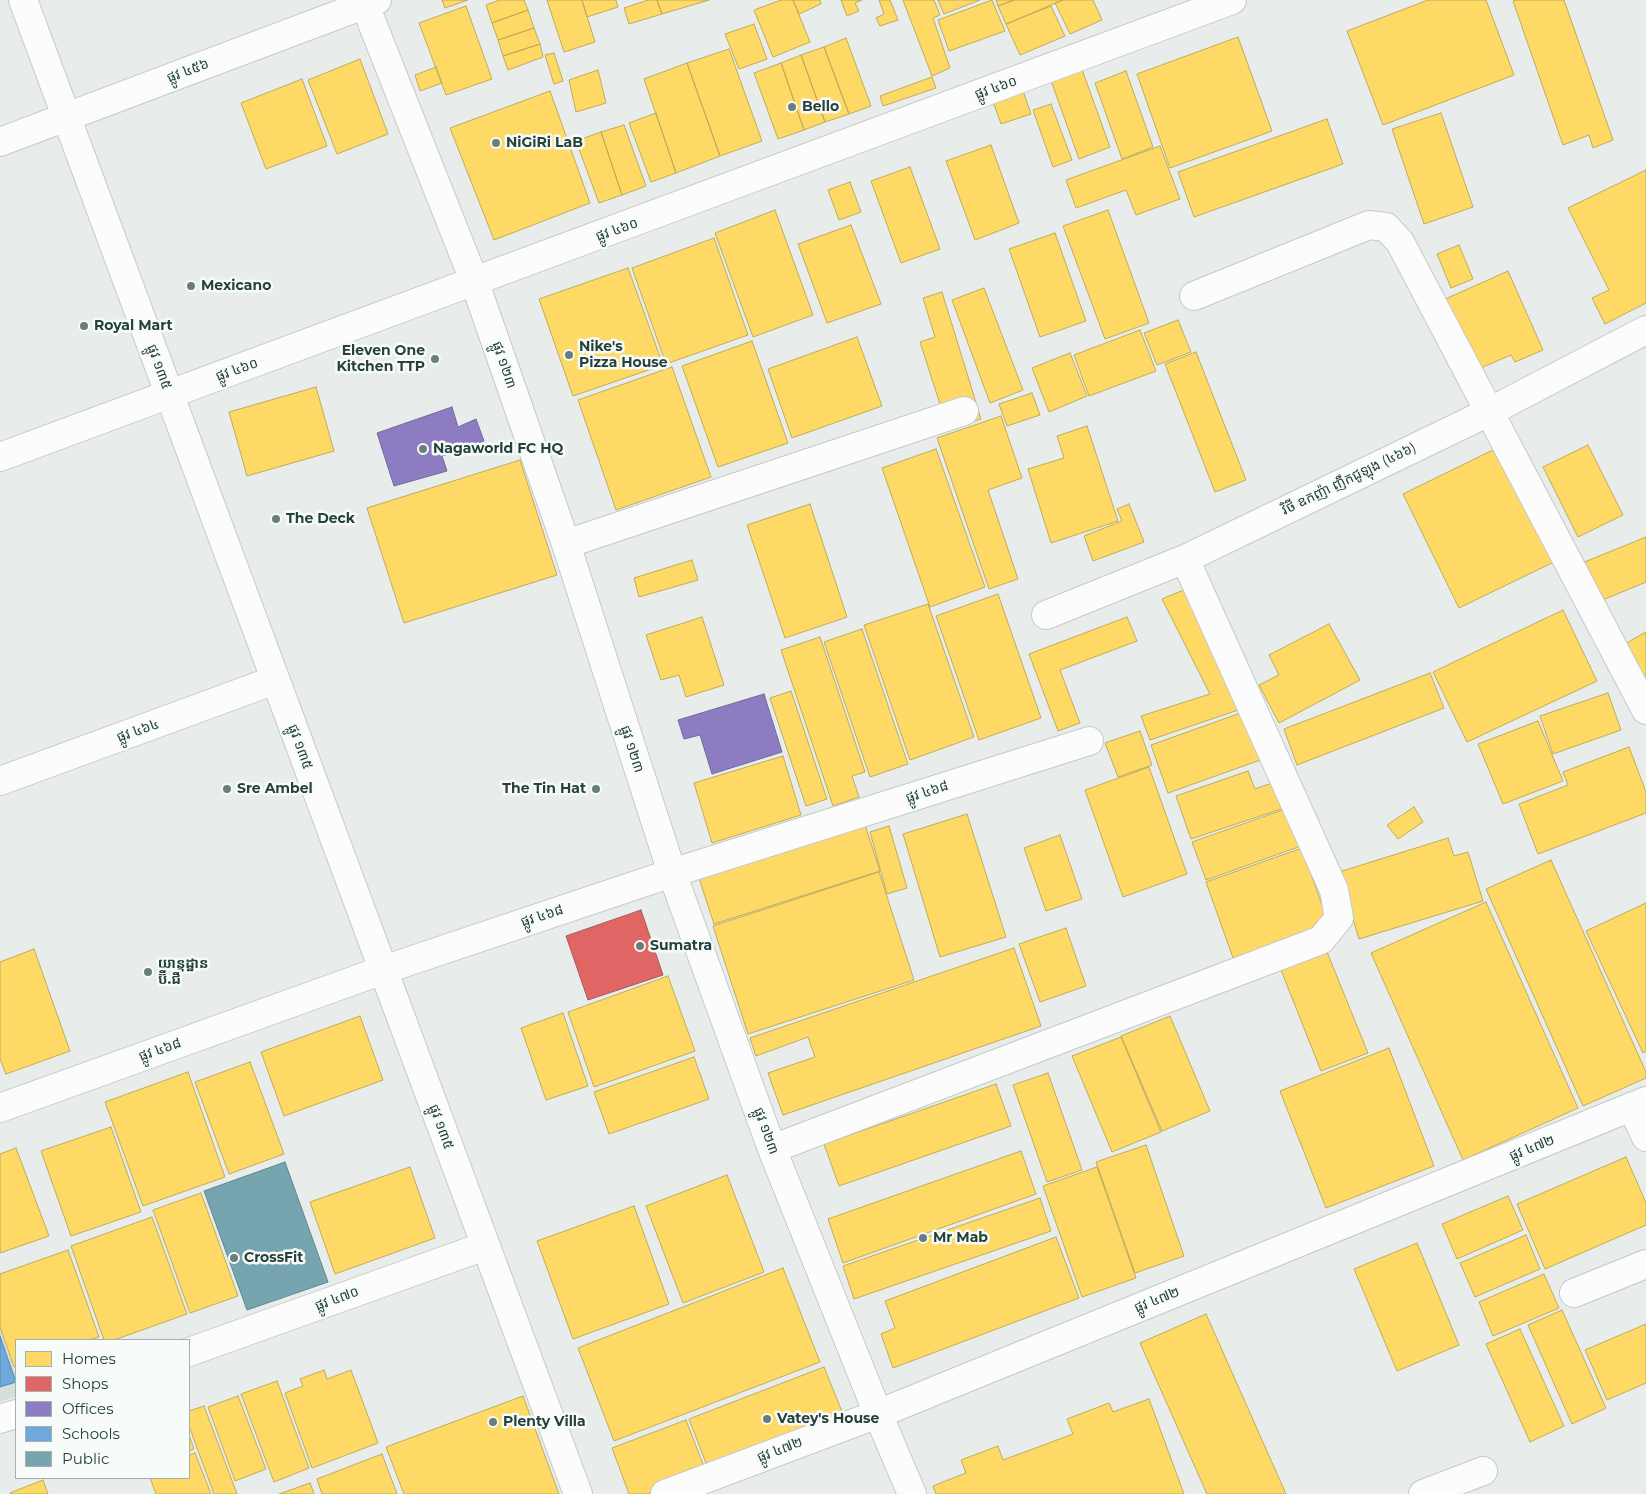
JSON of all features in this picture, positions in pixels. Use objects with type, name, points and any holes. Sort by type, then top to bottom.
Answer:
[{"type":"street","name":"ផ្លូវ ១៣៥","points":[[23,0],[578,1494]]},
{"type":"street","name":"ផ្លូវ ៤៦០","points":[[0,458],[1232,0]]},
{"type":"street","name":"ផ្លូវ ៤៥៦","points":[[0,142],[368,2]]},
{"type":"street","name":"ផ្លូវ ១២៣","points":[[368,2],[475,282],[566,544],[672,873],[772,1149],[912,1494]]},
{"type":"street","points":[[1194,296],[1369,226],[1386,227],[1400,242],[1646,710]]},
{"type":"street","name":"វិថី ឧកញ៉ា ញឹកជូឡុង (៤៦៦)","points":[[1046,615],[1185,559],[1489,412],[1646,330]]},
{"type":"street","points":[[566,544],[964,411]]},
{"type":"street","points":[[772,1149],[1321,940],[1339,918],[1334,890],[1185,559]]},
{"type":"street","name":"ផ្លូវ ៤៦៤","points":[[0,782],[276,680]]},
{"type":"street","name":"ផ្លូវ ៤៦៨","points":[[0,1108],[383,970],[672,873],[1090,741]]},
{"type":"street","points":[[1639,1104],[1646,1137]]},
{"type":"street","name":"ផ្លូវ ៤៧២","points":[[665,1494],[878,1414],[1639,1104]]},
{"type":"street","name":"ផ្លូវ ៤៧០","points":[[190,1352],[485,1246]]},
{"type":"street","points":[[1574,1293],[1646,1264]]},
{"type":"street","points":[[0,1419],[15,1414]]},
{"type":"street","points":[[1423,1494],[1483,1471]]},
{"type":"shaded area","points":[[0,1329],[15,1372],[15,1396],[0,1402]]},
{"type":"building: Homes","points":[[442,0],[468,0],[445,8]]},
{"type":"building: Homes","points":[[500,0],[524,0],[528,10],[492,23],[486,5]]},
{"type":"building: Homes","points":[[547,0],[582,0],[595,42],[564,52]]},
{"type":"building: Homes","points":[[582,0],[616,0],[618,7],[587,17]]},
{"type":"building: Homes","points":[[648,0],[657,0],[662,14],[629,24],[624,8]]},
{"type":"building: Homes","points":[[657,0],[709,0],[662,14]]},
{"type":"building: Homes","points":[[781,0],[793,0],[810,42],[773,57],[754,10]]},
{"type":"building: Homes","points":[[793,0],[820,0],[821,4],[799,14]]},
{"type":"building: Homes","points":[[841,0],[862,0],[855,3],[859,11],[847,16]]},
{"type":"building: Homes","points":[[879,0],[890,0],[898,20],[880,26],[876,18],[884,14]]},
{"type":"building: Homes","points":[[903,0],[934,0],[940,15],[933,18],[950,68],[932,76]]},
{"type":"building: Homes","points":[[938,0],[980,0],[944,14]]},
{"type":"building: Homes","points":[[992,0],[1005,31],[949,51],[938,20]]},
{"type":"building: Homes","points":[[996,0],[1014,0],[998,6]]},
{"type":"building: Homes","points":[[1014,0],[1063,0],[1006,24],[998,6]]},
{"type":"building: Homes","points":[[1063,0],[1093,0],[1102,20],[1070,34],[1055,3]]},
{"type":"building: Homes","points":[[1428,0],[1486,0],[1514,75],[1383,125],[1347,31]]},
{"type":"building: Homes","points":[[1564,0],[1613,140],[1593,148],[1589,135],[1563,145],[1513,1]]},
{"type":"building: Homes","points":[[466,6],[492,79],[446,95],[419,23]]},
{"type":"building: Homes","points":[[1051,6],[1065,36],[1020,55],[1006,24]]},
{"type":"building: Homes","points":[[528,10],[534,28],[498,40],[492,23]]},
{"type":"building: Homes","points":[[754,24],[767,59],[739,69],[725,34]]},
{"type":"building: Homes","points":[[534,28],[540,44],[503,56],[498,40]]},
{"type":"building: Homes","points":[[1238,37],[1272,131],[1170,168],[1137,74]]},
{"type":"building: Homes","points":[[846,38],[871,106],[849,114],[824,47]]},
{"type":"building: Homes","points":[[540,44],[543,57],[508,70],[503,56]]},
{"type":"building: Homes","points":[[824,47],[849,114],[825,122],[801,55]]},
{"type":"building: Homes","points":[[729,49],[762,141],[720,156],[687,63]]},
{"type":"building: Homes","points":[[554,53],[563,81],[554,84],[545,55]]},
{"type":"building: Homes","points":[[801,55],[825,122],[804,130],[781,63]]},
{"type":"building: Homes","points":[[360,59],[388,134],[337,154],[308,80]]},
{"type":"building: Homes","points":[[687,63],[720,156],[676,173],[644,79]]},
{"type":"building: Homes","points":[[781,63],[804,130],[778,139],[754,73]]},
{"type":"building: Homes","points":[[1080,64],[1110,147],[1079,159],[1049,75]]},
{"type":"building: Homes","points":[[436,67],[442,83],[420,91],[415,75]]},
{"type":"building: Homes","points":[[598,70],[606,103],[576,112],[569,80]]},
{"type":"building: Homes","points":[[1126,71],[1153,147],[1122,159],[1095,83]]},
{"type":"building: Homes","points":[[932,77],[936,88],[883,106],[880,96]]},
{"type":"building: Homes","points":[[302,79],[327,146],[266,169],[241,103]]},
{"type":"building: Homes","points":[[1021,85],[1031,114],[1001,124],[991,96]]},
{"type":"building: Homes","points":[[550,91],[590,203],[494,240],[450,128]]},
{"type":"building: Homes","points":[[1051,104],[1072,160],[1053,167],[1033,110]]},
{"type":"building: Homes","points":[[656,113],[676,173],[651,182],[629,123]]},
{"type":"building: Homes","points":[[1441,113],[1473,207],[1424,224],[1392,129]]},
{"type":"building: Homes","points":[[1327,119],[1343,164],[1194,217],[1178,172]]},
{"type":"building: Homes","points":[[624,125],[646,186],[622,195],[601,132]]},
{"type":"building: Homes","points":[[601,132],[622,195],[599,203],[576,141]]},
{"type":"building: Homes","points":[[991,145],[1019,223],[975,240],[946,161]]},
{"type":"building: Homes","points":[[1160,146],[1180,199],[1136,215],[1126,190],[1076,208],[1066,180]]},
{"type":"building: Homes","points":[[910,167],[940,249],[901,263],[871,181]]},
{"type":"building: Homes","points":[[1646,170],[1646,303],[1605,324],[1592,298],[1609,290],[1568,208]]},
{"type":"building: Homes","points":[[850,182],[861,212],[839,220],[828,190]]},
{"type":"building: Homes","points":[[775,210],[813,315],[753,337],[715,233]]},
{"type":"building: Homes","points":[[1108,210],[1149,323],[1105,339],[1063,226]]},
{"type":"building: Homes","points":[[851,225],[881,304],[827,323],[798,244]]},
{"type":"building: Homes","points":[[1055,233],[1086,321],[1040,337],[1009,249]]},
{"type":"building: Homes","points":[[714,238],[748,335],[666,364],[632,268]]},
{"type":"building: Homes","points":[[1459,245],[1473,279],[1451,288],[1437,254]]},
{"type":"building: Homes","points":[[628,268],[663,365],[573,396],[539,299]]},
{"type":"building: Homes","points":[[1508,271],[1543,350],[1515,362],[1511,355],[1474,371],[1443,300]]},
{"type":"building: Homes","points":[[984,288],[1023,390],[990,403],[952,300]]},
{"type":"building: Homes","points":[[942,292],[981,419],[948,429],[920,342],[935,337],[923,298]]},
{"type":"building: Homes","points":[[1178,320],[1191,352],[1157,365],[1144,333]]},
{"type":"building: Homes","points":[[1140,330],[1156,371],[1089,396],[1074,355]]},
{"type":"building: Homes","points":[[857,337],[882,406],[792,438],[768,369]]},
{"type":"building: Homes","points":[[752,341],[788,443],[718,467],[682,366]]},
{"type":"building: Homes","points":[[1196,352],[1246,480],[1215,492],[1165,364]]},
{"type":"building: Homes","points":[[1070,353],[1087,396],[1049,412],[1032,368]]},
{"type":"building: Homes","points":[[672,367],[711,477],[616,510],[578,400]]},
{"type":"building: Homes","points":[[316,387],[334,451],[247,476],[229,412]]},
{"type":"building: Homes","points":[[1032,393],[1040,415],[1007,426],[999,404]]},
{"type":"building: Homes","points":[[1001,416],[1022,478],[988,490],[1018,579],[989,589],[937,438]]},
{"type":"building: Homes","points":[[1087,426],[1118,521],[1051,543],[1028,469],[1064,458],[1057,436]]},
{"type":"building: Homes","points":[[1588,445],[1623,515],[1578,537],[1543,467]]},
{"type":"building: Homes","points":[[1499,447],[1556,561],[1459,608],[1403,494]]},
{"type":"building: Homes","points":[[936,449],[985,587],[930,607],[882,468]]},
{"type":"building: Homes","points":[[520,460],[557,575],[404,623],[367,508]]},
{"type":"building: Homes","points":[[810,504],[847,617],[785,638],[747,525]]},
{"type":"building: Homes","points":[[1129,504],[1144,542],[1093,561],[1084,536],[1122,521],[1117,509]]},
{"type":"building: Homes","points":[[1646,537],[1646,582],[1593,604],[1577,565]]},
{"type":"building: Homes","points":[[692,560],[698,580],[639,597],[634,578]]},
{"type":"building: Homes","points":[[1186,589],[1244,708],[1150,740],[1141,716],[1210,694],[1162,599]]},
{"type":"building: Homes","points":[[998,594],[1041,718],[979,740],[936,616]]},
{"type":"building: Homes","points":[[928,604],[974,737],[910,760],[864,625]]},
{"type":"building: Homes","points":[[1563,610],[1597,681],[1467,742],[1433,672]]},
{"type":"building: Homes","points":[[702,617],[724,685],[686,697],[679,675],[661,680],[646,635]]},
{"type":"building: Homes","points":[[1127,617],[1137,641],[1060,670],[1080,723],[1058,731],[1029,654]]},
{"type":"building: Homes","points":[[1329,624],[1360,680],[1279,723],[1259,685],[1279,675],[1269,655]]},
{"type":"building: Homes","points":[[862,629],[908,764],[870,777],[824,642]]},
{"type":"building: Homes","points":[[1646,632],[1646,685],[1623,645]]},
{"type":"building: Homes","points":[[820,637],[865,772],[852,776],[859,797],[833,806],[781,650]]},
{"type":"building: Homes","points":[[1430,673],[1444,708],[1297,765],[1284,729]]},
{"type":"building: Homes","points":[[791,691],[827,799],[806,806],[770,698]]},
{"type":"building: Homes","points":[[1608,693],[1621,730],[1553,754],[1540,716]]},
{"type":"building: Homes","points":[[1246,711],[1263,759],[1168,793],[1151,745]]},
{"type":"building: Homes","points":[[1538,721],[1563,781],[1503,804],[1478,744]]},
{"type":"building: Homes","points":[[1140,731],[1152,765],[1118,777],[1105,743]]},
{"type":"building: Homes","points":[[1629,747],[1646,792],[1646,813],[1538,854],[1519,804],[1568,785],[1563,772]]},
{"type":"building: Homes","points":[[783,756],[801,815],[712,843],[694,783]]},
{"type":"building: Homes","points":[[1149,767],[1187,874],[1123,897],[1085,790]]},
{"type":"building: Homes","points":[[1248,771],[1255,789],[1275,782],[1284,808],[1191,839],[1176,796]]},
{"type":"building: Homes","points":[[1414,807],[1423,822],[1398,839],[1387,825]]},
{"type":"building: Homes","points":[[1288,808],[1301,846],[1206,880],[1192,842]]},
{"type":"building: Homes","points":[[967,814],[1006,937],[940,957],[903,834]]},
{"type":"building: Homes","points":[[863,819],[880,871],[714,924],[697,872]]},
{"type":"building: Homes","points":[[889,826],[907,888],[887,894],[870,832]]},
{"type":"building: Homes","points":[[1060,835],[1082,899],[1046,911],[1024,848]]},
{"type":"building: Homes","points":[[1448,838],[1454,856],[1468,852],[1483,901],[1359,939],[1339,872]]},
{"type":"building: Homes","points":[[1302,848],[1329,925],[1233,958],[1206,882]]},
{"type":"building: Homes","points":[[1551,860],[1646,1072],[1646,1078],[1583,1106],[1486,889]]},
{"type":"building: Homes","points":[[879,872],[914,980],[748,1034],[713,926]]},
{"type":"building: Homes","points":[[1486,902],[1578,1108],[1463,1160],[1371,953]]},
{"type":"building: Homes","points":[[1646,903],[1646,1051],[1643,1053],[1586,931]]},
{"type":"building: Homes","points":[[1066,928],[1086,986],[1040,1002],[1019,944]]},
{"type":"building: Homes","points":[[1014,948],[1041,1026],[783,1115],[768,1073],[815,1057],[808,1037],[756,1056],[750,1038]]},
{"type":"building: Homes","points":[[34,949],[70,1051],[6,1074],[0,1059],[0,962]]},
{"type":"building: Homes","points":[[1327,952],[1368,1053],[1321,1071],[1281,970]]},
{"type":"building: Homes","points":[[668,976],[695,1051],[594,1087],[568,1012]]},
{"type":"building: Homes","points":[[563,1013],[588,1086],[546,1100],[521,1028]]},
{"type":"building: Homes","points":[[360,1016],[383,1080],[284,1116],[261,1052]]},
{"type":"building: Homes","points":[[1170,1016],[1210,1111],[1162,1131],[1121,1036]]},
{"type":"building: Homes","points":[[1121,1037],[1161,1132],[1112,1152],[1072,1056]]},
{"type":"building: Homes","points":[[1389,1048],[1434,1166],[1326,1208],[1280,1091]]},
{"type":"building: Homes","points":[[694,1057],[709,1099],[609,1134],[594,1092]]},
{"type":"building: Homes","points":[[250,1062],[284,1154],[229,1174],[195,1082]]},
{"type":"building: Homes","points":[[188,1072],[225,1177],[143,1206],[105,1102]]},
{"type":"building: Homes","points":[[1048,1073],[1082,1170],[1047,1182],[1013,1085]]},
{"type":"building: Homes","points":[[996,1084],[1011,1126],[839,1186],[824,1144]]},
{"type":"building: Homes","points":[[111,1127],[141,1212],[71,1236],[41,1151]]},
{"type":"building: Homes","points":[[1146,1145],[1184,1256],[1135,1273],[1096,1162]]},
{"type":"building: Homes","points":[[16,1148],[49,1236],[0,1253],[0,1154]]},
{"type":"building: Homes","points":[[1021,1151],[1036,1194],[843,1263],[828,1219]]},
{"type":"building: Homes","points":[[1626,1157],[1646,1203],[1646,1225],[1545,1269],[1517,1204]]},
{"type":"building: Homes","points":[[410,1167],[435,1238],[335,1274],[310,1202]]},
{"type":"building: Homes","points":[[1097,1167],[1136,1278],[1082,1297],[1043,1186]]},
{"type":"building: Homes","points":[[727,1175],[764,1272],[683,1303],[646,1206]]},
{"type":"building: Homes","points":[[201,1193],[238,1296],[190,1313],[153,1210]]},
{"type":"building: Homes","points":[[1508,1196],[1523,1230],[1457,1259],[1442,1224]]},
{"type":"building: Homes","points":[[1040,1198],[1051,1231],[854,1299],[843,1266]]},
{"type":"building: Homes","points":[[634,1206],[669,1304],[573,1339],[537,1241]]},
{"type":"building: Homes","points":[[152,1217],[187,1314],[117,1339],[104,1339],[71,1246]]},
{"type":"building: Homes","points":[[1526,1235],[1540,1269],[1475,1297],[1460,1263]]},
{"type":"building: Homes","points":[[1056,1237],[1079,1298],[893,1368],[881,1334],[895,1328],[885,1301]]},
{"type":"building: Homes","points":[[1417,1243],[1459,1345],[1397,1371],[1354,1269]]},
{"type":"building: Homes","points":[[68,1250],[99,1337],[92,1339],[15,1339],[14,1367],[0,1327],[0,1274]]},
{"type":"building: Homes","points":[[783,1268],[820,1362],[614,1441],[578,1348]]},
{"type":"building: Homes","points":[[1544,1274],[1559,1308],[1493,1336],[1479,1302]]},
{"type":"building: Homes","points":[[1562,1310],[1606,1408],[1572,1424],[1528,1325]]},
{"type":"building: Homes","points":[[1206,1314],[1286,1494],[1207,1494],[1140,1343]]},
{"type":"building: Homes","points":[[1646,1324],[1646,1383],[1607,1400],[1585,1350]]},
{"type":"building: Homes","points":[[1520,1329],[1564,1426],[1530,1442],[1486,1344]]},
{"type":"building: Homes","name":"Vatey's House","points":[[824,1367],[845,1419],[709,1471],[689,1419]]},
{"type":"building: Homes","points":[[324,1370],[327,1379],[351,1370],[378,1443],[312,1468],[285,1393],[303,1386],[300,1379]]},
{"type":"building: Homes","points":[[277,1381],[309,1468],[274,1482],[241,1394]]},
{"type":"building: Homes","points":[[238,1396],[266,1469],[235,1481],[208,1407]]},
{"type":"building: Homes","name":"Plenty Villa","points":[[523,1396],[559,1494],[404,1494],[386,1447]]},
{"type":"building: Homes","points":[[1149,1399],[1184,1494],[936,1494],[933,1486],[966,1473],[961,1460],[998,1446],[1003,1460],[1073,1434],[1067,1419],[1109,1403],[1113,1412]]},
{"type":"building: Homes","points":[[204,1406],[237,1494],[214,1494],[190,1429],[190,1411]]},
{"type":"building: Homes","points":[[686,1420],[706,1472],[648,1494],[629,1494],[612,1448]]},
{"type":"building: Homes","points":[[190,1438],[194,1449],[190,1451]]},
{"type":"building: Homes","points":[[195,1453],[211,1494],[156,1494],[150,1479],[190,1479],[190,1455]]},
{"type":"building: Homes","points":[[382,1454],[397,1494],[322,1494],[317,1479]]},
{"type":"building: Homes","points":[[43,1480],[48,1494],[10,1493]]},
{"type":"building: Homes","points":[[310,1483],[314,1494],[279,1494]]},
{"type":"building: Shops","points":[[641,910],[663,975],[588,1000],[566,936]]},
{"type":"building: Offices","name":"Nagaworld FC HQ","points":[[452,407],[458,427],[476,419],[484,441],[442,456],[447,471],[394,486],[377,433]]},
{"type":"building: Offices","points":[[764,694],[782,752],[712,774],[700,735],[684,739],[678,720]]},
{"type":"building: Schools","points":[[0,1336],[15,1382],[0,1387]]},
{"type":"building: Public","points":[[285,1162],[328,1282],[247,1310],[204,1191]]},
{"type":"place","name":"Bello","points":[[792,107]]},
{"type":"place","name":"NiGiRi LaB","points":[[496,143]]},
{"type":"place","name":"Mexicano","points":[[191,286]]},
{"type":"place","name":"Royal Mart","points":[[84,326]]},
{"type":"place","name":"Nike's Pizza House","points":[[569,355]]},
{"type":"place","name":"Eleven One Kitchen TTP","points":[[435,359]]},
{"type":"place","name":"Nagaworld FC HQ","points":[[423,449]]},
{"type":"place","name":"The Deck","points":[[276,519]]},
{"type":"place","name":"Sre Ambel","points":[[227,789]]},
{"type":"place","name":"The Tin Hat","points":[[596,789]]},
{"type":"place","name":"Sumatra","points":[[640,946]]},
{"type":"place","name":"យាន្ដដ្ឋាន ប៊ី.ជី","points":[[148,972]]},
{"type":"place","name":"Mr Mab","points":[[923,1238]]},
{"type":"place","name":"CrossFit","points":[[234,1258]]},
{"type":"place","name":"Vatey's House","points":[[767,1419]]},
{"type":"place","name":"Plenty Villa","points":[[493,1422]]}]
